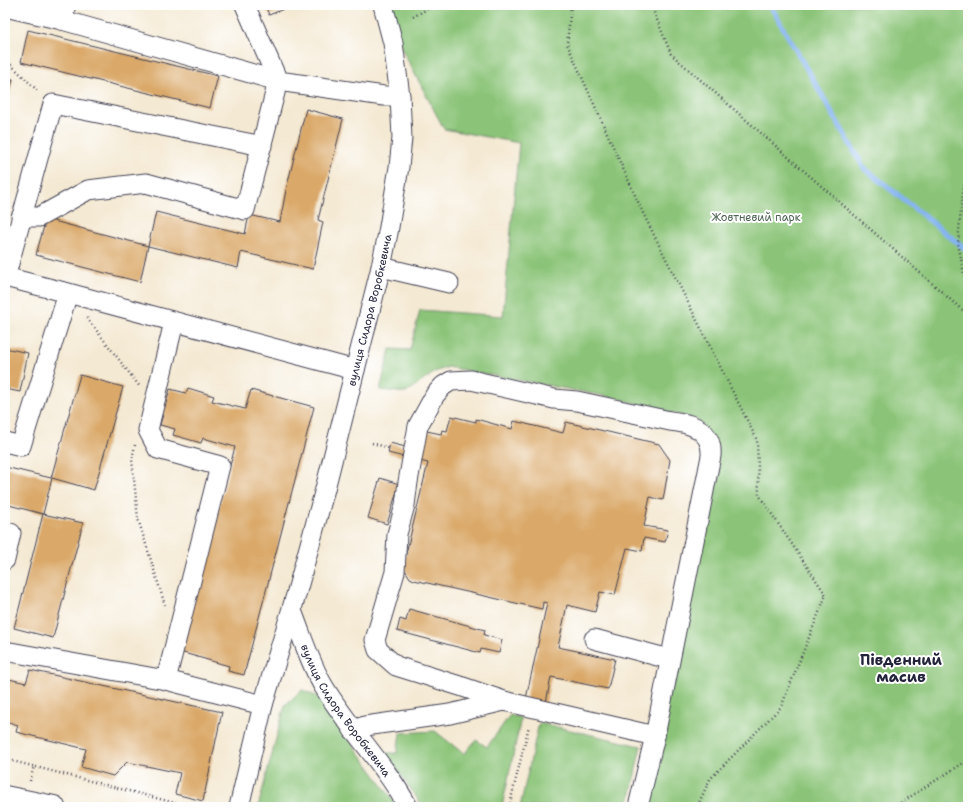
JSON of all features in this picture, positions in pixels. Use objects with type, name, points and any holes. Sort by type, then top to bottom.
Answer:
[{"type":"main road","points":[[5,797],[54,807]]},
{"type":"street","points":[[21,217],[39,216],[88,190],[146,182],[245,210],[278,81],[245,5]]},
{"type":"street","name":"вулиця Сидора Воробкевича","points":[[239,807],[264,704],[292,611],[325,489],[381,267],[388,233],[399,167],[402,138],[400,96],[394,43],[383,5]]},
{"type":"street","points":[[5,7],[64,13],[278,81],[384,96],[400,96]]},
{"type":"street","points":[[262,146],[53,104],[5,277],[355,370]]},
{"type":"street","points":[[381,267],[449,283]]},
{"type":"street","points":[[5,442],[21,446],[68,293]]},
{"type":"street","points":[[166,680],[220,466],[158,449],[148,430],[174,322]]},
{"type":"street","points":[[638,807],[655,736],[669,659],[712,449],[703,432],[697,427],[684,422],[670,421],[577,401],[554,399],[471,380],[451,381],[434,395],[418,426],[405,505],[397,534],[395,572],[374,640],[378,650],[396,666],[504,701],[655,736]]},
{"type":"street","points":[[5,532],[11,533],[5,560]]},
{"type":"street","name":"вулиця Сидора Воробкевича","points":[[292,611],[313,665],[323,686],[408,807]]},
{"type":"street","points":[[594,639],[669,659]]},
{"type":"street","points":[[5,651],[166,680],[264,704]]},
{"type":"street","points":[[353,730],[365,726],[450,714],[504,701]]},
{"type":"path","points":[[413,17],[434,5]]},
{"type":"path","points":[[651,5],[671,54],[968,316]]},
{"type":"path","points":[[5,59],[53,104]]},
{"type":"path","points":[[968,157],[958,241],[968,295]]},
{"type":"path","points":[[68,293],[142,390]]},
{"type":"path","points":[[136,438],[132,459],[138,519],[169,618],[178,635]]},
{"type":"path","points":[[372,443],[389,448]]},
{"type":"path","points":[[509,807],[534,708]]},
{"type":"path","points":[[5,759],[191,807]]},
{"type":"path","points":[[894,807],[968,760]]},
{"type":"green space","name":"Жовтневий парк","points":[[387,5],[968,5],[968,807],[637,807],[718,447],[698,420],[616,398],[448,367],[435,372],[406,393],[380,390],[390,349],[410,350],[420,310],[503,316],[519,143],[444,129],[398,42]]},
{"type":"green space","points":[[302,690],[318,697],[329,709],[398,807],[258,807],[285,705]]},
{"type":"green space","points":[[510,715],[521,718],[502,807],[423,807],[386,753],[397,753],[400,733],[435,731],[464,754],[476,740],[487,747]]},
{"type":"green space","points":[[539,723],[641,746],[628,807],[520,807]]},
{"type":"building","points":[[265,5],[293,5],[269,15]]},
{"type":"building","points":[[28,30],[218,76],[210,108],[21,62]]},
{"type":"building","points":[[5,77],[13,79],[6,108],[5,108]]},
{"type":"building","points":[[306,109],[343,119],[318,220],[323,222],[313,269],[241,252],[238,268],[148,246],[156,212],[245,234],[249,215],[280,222],[286,190]]},
{"type":"building","points":[[46,219],[148,246],[140,282],[36,255]]},
{"type":"building","points":[[5,348],[28,353],[20,392],[5,389]]},
{"type":"building","points":[[80,375],[123,387],[94,490],[52,478],[43,514],[5,504],[5,467],[51,478]]},
{"type":"building","points":[[188,388],[214,396],[212,401],[245,409],[251,390],[314,407],[244,675],[228,671],[229,666],[180,652],[235,447],[203,438],[201,443],[173,435],[175,429],[160,425],[170,389],[186,393]]},
{"type":"building","points":[[451,416],[476,422],[476,419],[512,429],[514,421],[563,433],[566,422],[659,444],[670,460],[663,500],[650,497],[644,526],[668,530],[665,542],[644,538],[642,551],[627,548],[615,595],[600,592],[595,612],[567,605],[558,647],[615,659],[608,689],[551,677],[545,708],[525,703],[547,603],[543,602],[542,609],[414,580],[410,578],[405,570],[403,566],[428,463],[388,453],[390,443],[417,450],[422,430],[441,434],[442,430],[447,431]]},
{"type":"building","points":[[380,478],[399,484],[387,524],[368,518]]},
{"type":"building","points":[[43,514],[83,523],[53,638],[14,628]]},
{"type":"building","points":[[409,609],[485,630],[484,635],[502,640],[499,653],[481,649],[480,653],[397,631],[400,619],[406,621]]},
{"type":"building","points":[[30,670],[222,712],[203,801],[175,794],[180,773],[127,762],[113,776],[81,767],[86,749],[16,732],[18,725],[5,721],[5,678],[26,683]]},
{"type":"waterway","points":[[770,5],[864,168],[968,251]]},
{"type":"district","name":"Південний масив","points":[[901,668]]}]
